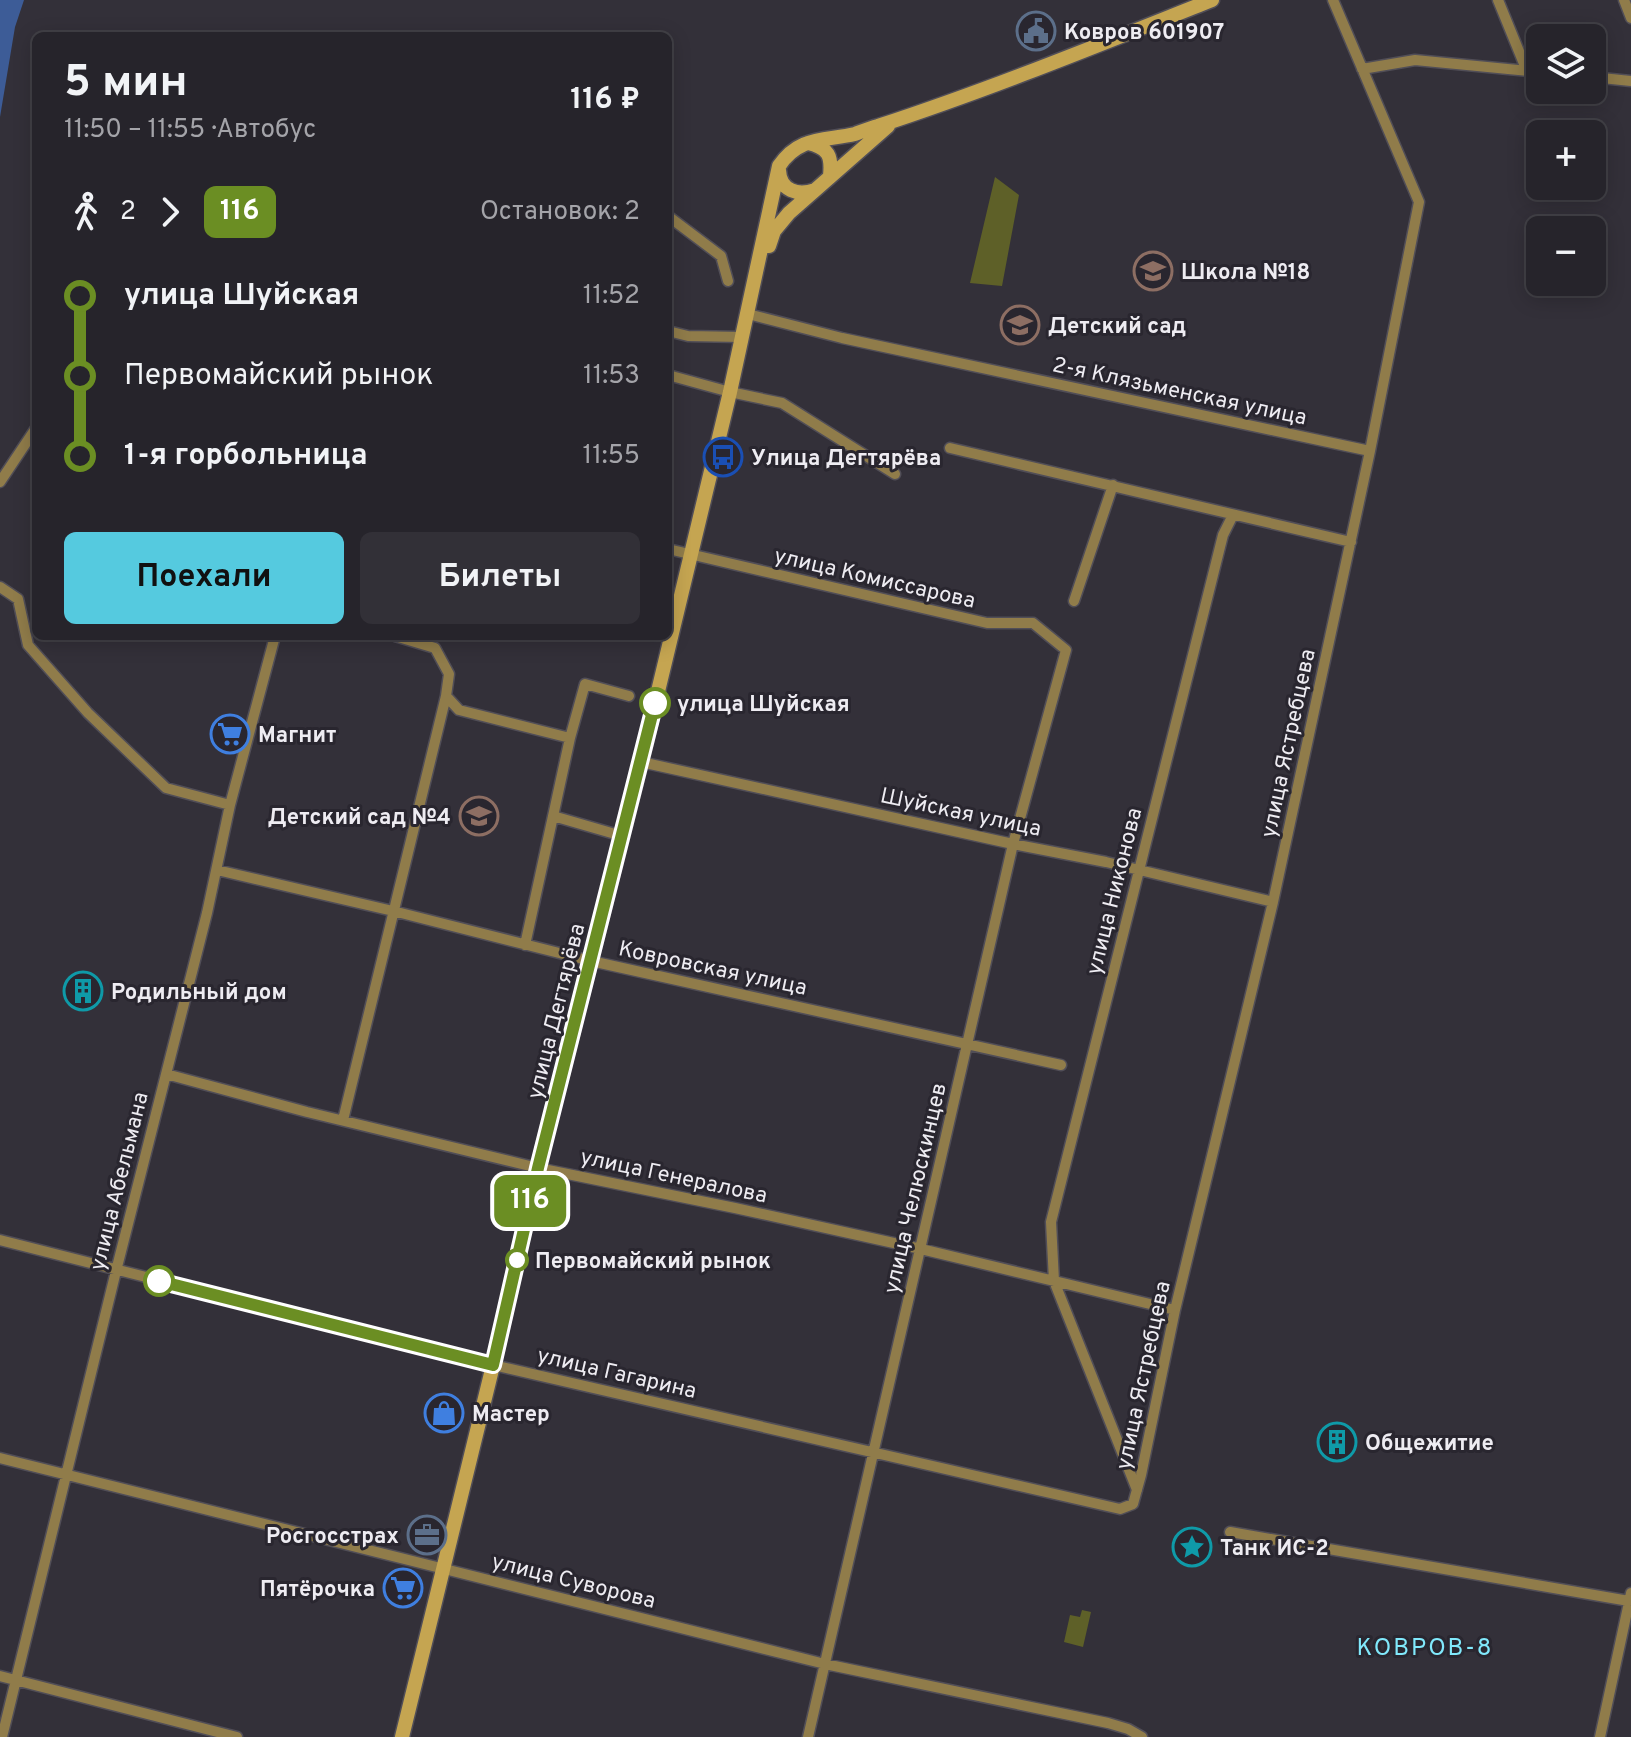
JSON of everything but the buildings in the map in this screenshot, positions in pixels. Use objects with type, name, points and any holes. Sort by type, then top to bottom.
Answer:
[{"type":"main road","points":[[752,296],[779,166],[786,155],[801,145],[854,134],[1023,76],[1212,0]]},
{"type":"main road","points":[[752,296],[774,231],[789,213],[895,120]]},
{"type":"main road","points":[[808,143],[827,152],[831,161],[830,176]]},
{"type":"main road","points":[[779,166],[779,177],[784,186],[796,193],[815,190]]},
{"type":"main road","name":"улица Дегтярёва","points":[[672,631],[752,296]]},
{"type":"main road","name":"улица Дегтярёва","points":[[402,1737],[538,1168],[670,640]]},
{"type":"street","name":"улица Ястребцева","points":[[1133,1504],[1175,1310],[1273,902],[1370,451],[1419,202],[1333,0]]},
{"type":"street","points":[[1498,0],[1526,69]]},
{"type":"street","points":[[1624,0],[1631,18]]},
{"type":"street","points":[[1362,69],[1415,60],[1526,71]]},
{"type":"street","points":[[1606,78],[1631,81]]},
{"type":"street","points":[[672,219],[721,256],[728,281]]},
{"type":"street","name":"2-я Клязьменская улица","points":[[748,314],[842,338],[1370,451]]},
{"type":"street","points":[[672,332],[688,336],[742,337]]},
{"type":"street","points":[[672,376],[782,403],[895,474]]},
{"type":"street","points":[[0,482],[32,434]]},
{"type":"street","points":[[950,448],[1351,542]]},
{"type":"street","points":[[1074,601],[1113,485]]},
{"type":"street","name":"улица Никонова","points":[[1137,1490],[1054,1281],[1051,1222],[1223,535],[1233,515]]},
{"type":"street","name":"улица Комиссарова","points":[[672,550],[987,623],[1033,623],[1066,650]]},
{"type":"street","points":[[0,587],[18,599],[28,645],[88,713],[155,778],[166,788],[230,805]]},
{"type":"street","name":"улица Абельмана","points":[[2,1737],[217,870],[230,805],[274,640]]},
{"type":"street","points":[[343,1120],[449,674],[435,648],[408,640]]},
{"type":"street","name":"улица Челюскинцев","points":[[808,1737],[1013,844],[1066,650]]},
{"type":"street","points":[[525,945],[570,738],[585,684],[629,696]]},
{"type":"street","points":[[446,696],[459,710],[570,738]]},
{"type":"street","name":"Шуйская улица","points":[[641,762],[1139,869],[1273,902]]},
{"type":"street","points":[[553,816],[622,836]]},
{"type":"street","name":"Ковровская улица","points":[[217,870],[591,961],[1061,1065]]},
{"type":"street","name":"улица Генералова","points":[[166,1074],[538,1168],[921,1249],[1175,1310]]},
{"type":"street","name":"улица Гагарина","points":[[0,1240],[493,1365],[1120,1509],[1133,1504]]},
{"type":"street","name":"улица Суворова","points":[[0,1458],[825,1664],[1070,1714],[1128,1729],[1141,1736]]},
{"type":"street","points":[[1230,1532],[1630,1597],[1600,1737]]},
{"type":"street","points":[[0,1676],[237,1737]]},
{"type":"shaded area","points":[[995,177],[1019,195],[1002,286],[970,283]]},
{"type":"shaded area","points":[[1082,1610],[1091,1612],[1083,1647],[1064,1642],[1070,1615],[1080,1617]]},
{"type":"water","points":[[0,0],[24,0],[15,27],[0,117]]},
{"type":"bus line","name":"116","points":[[159,1281],[493,1365],[538,1168],[655,703]]},
{"type":"place","name":"Ковров 601907","points":[[1036,31]]},
{"type":"place","name":"Школа №18","points":[[1153,271]]},
{"type":"place","name":"Детский сад","points":[[1020,325]]},
{"type":"place","name":"Улица Дегтярёва","points":[[723,457]]},
{"type":"place","name":"улица Шуйская","points":[[655,703]]},
{"type":"place","name":"Магнит","points":[[230,734]]},
{"type":"place","name":"Детский сад №4","points":[[479,816]]},
{"type":"place","name":"Родильный дом","points":[[83,991]]},
{"type":"place","name":"Первомайский рынок","points":[[517,1260]]},
{"type":"place","name":"Мастер","points":[[444,1413]]},
{"type":"place","name":"Общежитие","points":[[1337,1442]]},
{"type":"place","name":"Росгосстрах","points":[[427,1535]]},
{"type":"place","name":"Танк ИС-2","points":[[1192,1547]]},
{"type":"place","name":"Пятёрочка","points":[[403,1588]]},
{"type":"district","name":"КОВРОВ-8","points":[[1425,1647]]}]
